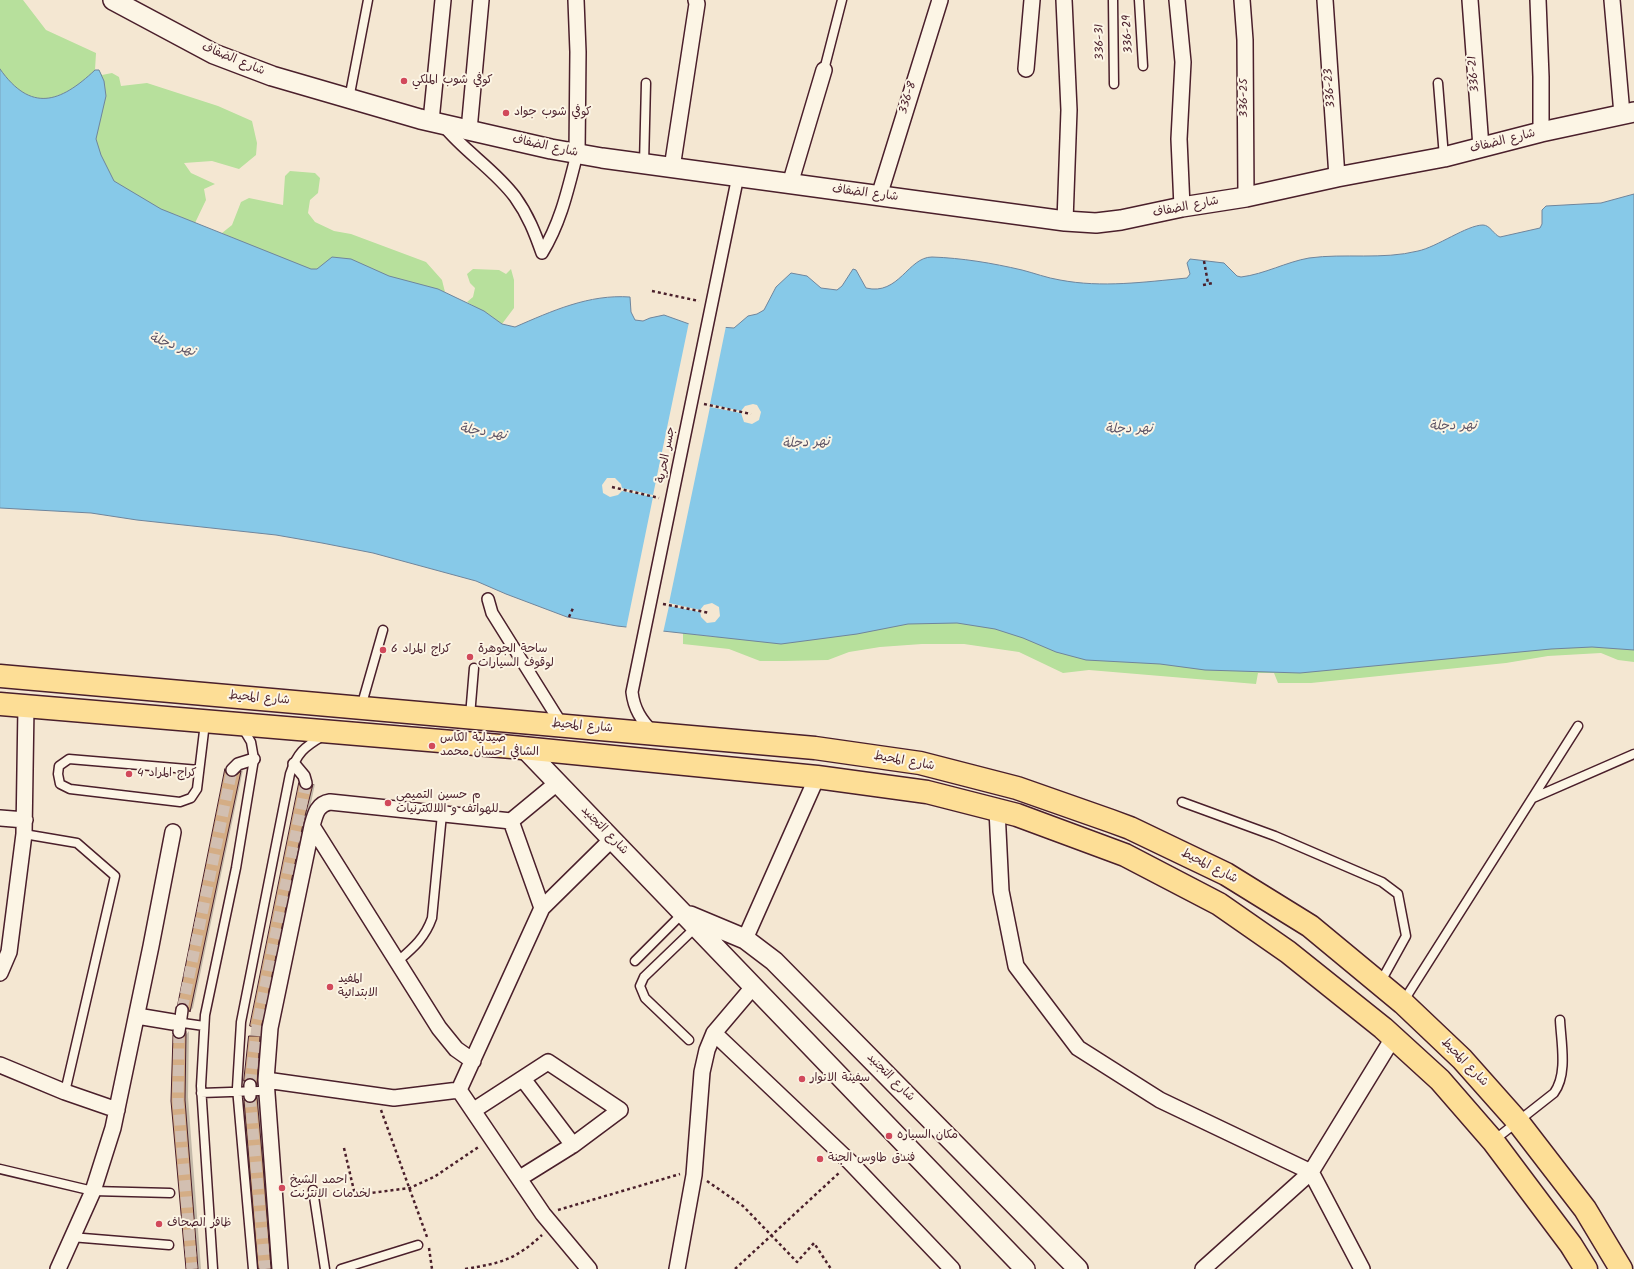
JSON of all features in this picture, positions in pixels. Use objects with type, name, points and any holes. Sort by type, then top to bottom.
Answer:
[{"type":"main road","name":"شارع المحيط","points":[[0,676],[815,748],[920,763],[1017,788],[1111,821],[1138,832],[1226,874],[1310,926],[1403,1003],[1462,1059],[1512,1115],[1585,1209],[1621,1269]]},
{"type":"main road","points":[[0,704],[329,732],[817,777],[926,792],[1017,815],[1129,857],[1219,904],[1288,952],[1393,1038],[1440,1080],[1507,1159],[1571,1244],[1586,1269]]},
{"type":"main road","points":[[649,761],[655,749],[655,741],[652,733]]},
{"type":"main road","points":[[685,764],[680,757],[679,749],[681,742],[686,736]]},
{"type":"main road","points":[[1101,846],[1110,837],[1112,830],[1111,821]]},
{"type":"main road","points":[[1129,857],[1127,850],[1128,841],[1138,832]]},
{"type":"main road","points":[[1487,1135],[1491,1128],[1503,1119],[1512,1115]]},
{"type":"main road","points":[[1507,1159],[1513,1149],[1520,1144],[1526,1142],[1535,1144]]},
{"type":"street","name":"شارع الضفاف","points":[[113,0],[214,54],[265,73],[349,99],[468,130],[577,154],[1066,221],[1096,223],[1121,220],[1182,207],[1246,197],[1337,177],[1444,157],[1541,132],[1628,113]]},
{"type":"street","points":[[443,0],[437,122],[498,177],[515,196],[532,223],[542,253],[554,233],[566,199],[577,154],[578,52],[576,0]]},
{"type":"street","points":[[468,130],[481,0]]},
{"type":"street","points":[[672,168],[697,4],[696,0]]},
{"type":"street","name":"336-8","points":[[879,196],[940,0]]},
{"type":"street","points":[[1026,69],[1032,0]]},
{"type":"street","points":[[1064,0],[1069,110],[1066,221]]},
{"type":"street","points":[[1177,0],[1183,62],[1179,139],[1182,207]]},
{"type":"street","name":"336-25","points":[[1242,0],[1245,40],[1246,197]]},
{"type":"street","name":"336-23","points":[[1325,0],[1337,177]]},
{"type":"street","name":"336-21","points":[[1470,0],[1481,147]]},
{"type":"street","points":[[1538,0],[1541,77],[1541,132]]},
{"type":"street","points":[[1612,0],[1628,113]]},
{"type":"street","points":[[790,184],[824,70]]},
{"type":"street","name":"جسر الحرية","points":[[652,733],[639,716],[633,701],[632,692],[738,176]]},
{"type":"street","points":[[488,599],[492,613],[562,725]]},
{"type":"street","points":[[0,973],[5,952],[25,827],[26,706]]},
{"type":"street","name":"شارع التجنيد","points":[[525,750],[1025,1269]]},
{"type":"street","points":[[232,770],[238,764],[254,759]]},
{"type":"street","points":[[294,764],[304,776],[306,783]]},
{"type":"street","points":[[745,939],[817,777]]},
{"type":"street","points":[[280,1269],[257,1089],[312,826],[318,808],[326,803],[511,821],[557,783]]},
{"type":"street","points":[[998,810],[1001,891],[1016,966],[1078,1048],[1160,1100],[1311,1172],[1362,1269]]},
{"type":"street","points":[[0,818],[25,827]]},
{"type":"street","points":[[511,821],[542,908]]},
{"type":"street","points":[[312,826],[439,1028],[462,1055],[473,1061]]},
{"type":"street","points":[[58,1269],[71,1237],[94,1191],[117,1110],[173,832]]},
{"type":"street","points":[[459,1090],[542,908],[612,839]]},
{"type":"street","name":"شارع التجنيد","points":[[689,920],[745,939],[774,960],[1078,1269]]},
{"type":"street","points":[[677,1269],[694,1175],[702,1072],[707,1050],[714,1033],[753,987]]},
{"type":"street","points":[[137,1016],[178,1022]]},
{"type":"street","points":[[714,1033],[850,1162],[952,1269]]},
{"type":"street","points":[[1203,1269],[1311,1172],[1393,1038]]},
{"type":"street","points":[[474,1110],[548,1062],[620,1110],[573,1145],[520,1178]]},
{"type":"street","points":[[0,1065],[65,1092],[117,1110]]},
{"type":"street","points":[[522,1079],[573,1145]]},
{"type":"street","points":[[257,1089],[376,1095],[394,1098],[459,1090]]},
{"type":"street","points":[[459,1090],[552,1224],[589,1269]]},
{"type":"lane","points":[[349,99],[368,0]]},
{"type":"lane","points":[[824,70],[842,0]]},
{"type":"lane","name":"336-31","points":[[1112,0],[1114,84]]},
{"type":"lane","name":"336-29","points":[[1139,0],[1143,66]]},
{"type":"lane","points":[[644,164],[646,83]]},
{"type":"lane","points":[[1438,83],[1444,157]]},
{"type":"lane","points":[[361,707],[383,630]]},
{"type":"lane","points":[[470,717],[474,668]]},
{"type":"lane","points":[[199,770],[69,759],[59,766],[58,774],[60,784],[70,789],[180,802],[191,798],[197,789],[206,722]]},
{"type":"lane","points":[[213,1269],[201,1093],[204,1026],[205,1015],[236,868],[254,759],[251,742],[240,725]]},
{"type":"lane","points":[[1403,1003],[1578,726]]},
{"type":"lane","points":[[253,1269],[238,1092],[241,1022],[294,764],[301,751],[329,732]]},
{"type":"lane","points":[[1532,798],[1634,754]]},
{"type":"lane","points":[[1182,802],[1275,836],[1382,882],[1398,894],[1406,936],[1379,984]]},
{"type":"lane","points":[[398,961],[418,944],[427,932],[432,918],[442,814]]},
{"type":"lane","points":[[25,827],[78,843],[115,876],[65,1092]]},
{"type":"lane","points":[[635,961],[689,920]]},
{"type":"lane","points":[[689,920],[644,977],[640,986],[645,998],[689,1040]]},
{"type":"lane","points":[[1512,1115],[1554,1092],[1559,1086],[1562,1068],[1560,1020]]},
{"type":"lane","points":[[178,1022],[204,1026]]},
{"type":"lane","points":[[201,1093],[238,1092],[257,1089]]},
{"type":"lane","points":[[0,1169],[94,1191],[170,1194]]},
{"type":"lane","points":[[313,1190],[325,1269]]},
{"type":"lane","points":[[71,1237],[169,1245]]},
{"type":"lane","points":[[341,1269],[418,1245]]},
{"type":"path","points":[[1204,261],[1208,283]]},
{"type":"path","points":[[1203,284],[1213,283]]},
{"type":"path","points":[[652,291],[712,303]]},
{"type":"path","points":[[691,402],[751,414]]},
{"type":"path","points":[[612,487],[671,500]]},
{"type":"path","points":[[650,601],[710,613]]},
{"type":"path","points":[[569,617],[574,606]]},
{"type":"path","points":[[376,1095],[428,1242],[432,1269]]},
{"type":"path","points":[[344,1148],[355,1195],[410,1188],[434,1177],[492,1138]]},
{"type":"path","points":[[735,1269],[850,1162]]},
{"type":"path","points":[[465,1269],[498,1264],[515,1257],[530,1246],[552,1224]]},
{"type":"path","points":[[824,1256],[831,1269]]},
{"type":"green space","points":[[0,0],[23,0],[46,30],[96,53],[95,70],[99,70],[102,75],[112,73],[119,77],[121,86],[147,83],[218,106],[252,121],[257,143],[256,155],[239,169],[212,161],[184,163],[191,173],[215,184],[204,189],[206,200],[195,223],[174,214],[159,222],[0,99]]},
{"type":"green space","points":[[290,171],[315,173],[320,178],[318,193],[310,200],[308,213],[315,222],[334,231],[351,234],[426,262],[442,280],[445,292],[438,289],[367,300],[222,233],[232,225],[241,202],[249,198],[283,205],[285,176]]},
{"type":"green space","points":[[473,269],[499,270],[506,274],[511,269],[514,280],[514,308],[502,324],[467,302],[473,297],[475,288],[470,283],[467,274]]},
{"type":"green space","points":[[841,621],[1634,628],[1634,662],[1618,660],[1601,653],[1548,656],[1506,663],[1311,683],[1278,683],[1274,673],[1258,673],[1256,684],[1089,670],[1063,673],[1019,652],[964,644],[922,644],[880,647],[849,652],[828,660],[760,661],[729,649],[683,644],[683,633],[716,637]]},
{"type":"water","name":"نهر دجلة","points":[[0,69],[12,83],[23,92],[34,97],[46,98],[58,96],[70,90],[95,70],[99,70],[104,81],[106,96],[96,139],[101,155],[114,181],[161,209],[311,269],[317,269],[332,257],[351,259],[389,276],[438,289],[484,311],[502,324],[515,327],[543,315],[585,301],[600,298],[630,297],[631,312],[635,320],[643,321],[664,315],[692,325],[734,328],[748,316],[757,314],[764,310],[776,287],[791,273],[807,276],[821,288],[837,290],[842,286],[853,269],[856,270],[866,288],[877,289],[887,287],[895,282],[916,263],[932,257],[954,258],[988,263],[1055,279],[1092,284],[1123,284],[1187,278],[1190,274],[1187,263],[1190,259],[1224,263],[1237,276],[1241,277],[1309,258],[1336,256],[1377,256],[1404,254],[1418,251],[1426,249],[1460,232],[1476,226],[1485,225],[1500,237],[1540,228],[1542,224],[1542,210],[1546,206],[1601,203],[1634,194],[1634,650],[1592,647],[1551,649],[1300,673],[1205,670],[1160,664],[1086,660],[1056,652],[1023,638],[995,629],[957,623],[908,624],[857,634],[781,644],[617,626],[567,617],[476,581],[373,553],[322,543],[276,535],[137,520],[91,513],[0,508]]},
{"type":"pier","points":[[705,321],[726,326],[710,404],[741,411],[745,406],[753,404],[757,405],[761,412],[759,420],[752,424],[744,422],[741,413],[710,407],[669,603],[700,610],[704,605],[712,603],[719,607],[720,616],[715,622],[707,623],[701,617],[700,612],[669,606],[663,633],[626,629],[653,497],[622,491],[618,495],[610,497],[603,493],[602,485],[607,478],[615,478],[621,484],[622,488],[653,495],[689,322]]},
{"type":"building","points":[[225,769],[227,775],[231,777],[234,777],[241,771],[190,1012],[186,1004],[178,1005]]},
{"type":"building","points":[[299,783],[305,790],[311,788],[313,784],[303,824],[261,1029],[250,1026]]},
{"type":"building","points":[[186,1032],[185,1100],[198,1269],[186,1269],[171,1101],[173,1035],[178,1039],[181,1039]]},
{"type":"building","points":[[249,1036],[260,1036],[257,1085],[254,1079],[250,1078],[244,1081]]},
{"type":"building","points":[[257,1097],[271,1269],[258,1269],[244,1100],[250,1103],[254,1102]]},
{"type":"tunnel","points":[[182,1010],[232,770]]},
{"type":"tunnel","points":[[250,1085],[257,1026],[306,783]]},
{"type":"tunnel","points":[[179,1032],[178,1101],[192,1269]]},
{"type":"tunnel","points":[[250,1096],[265,1269]]},
{"type":"place","name":"كوفي شوب الملكي","points":[[404,81]]},
{"type":"place","name":"كوفي شوب جواد","points":[[506,113]]},
{"type":"place","name":"كراج المراد 6","points":[[383,650]]},
{"type":"place","name":"ساحة الجوهرة لوقوف السيارات","points":[[470,657]]},
{"type":"place","name":"صيدلية الكاس الشافي احسان محمد","points":[[432,746]]},
{"type":"place","name":"كراج المراد 4","points":[[129,774]]},
{"type":"place","name":"م حسين التميمي للهواتف و اللالكترنيات","points":[[388,803]]},
{"type":"place","name":"المفيد الابتدائية","points":[[330,987]]},
{"type":"place","name":"سفينة الانوار","points":[[802,1079]]},
{"type":"place","name":"مكان السياره","points":[[889,1136]]},
{"type":"place","name":"فندق طاوس الجنة","points":[[820,1159]]},
{"type":"place","name":"احمد الشيخ لخدمات الانترنت","points":[[282,1188]]},
{"type":"place","name":"ظافر الصحاف","points":[[159,1224]]}]
